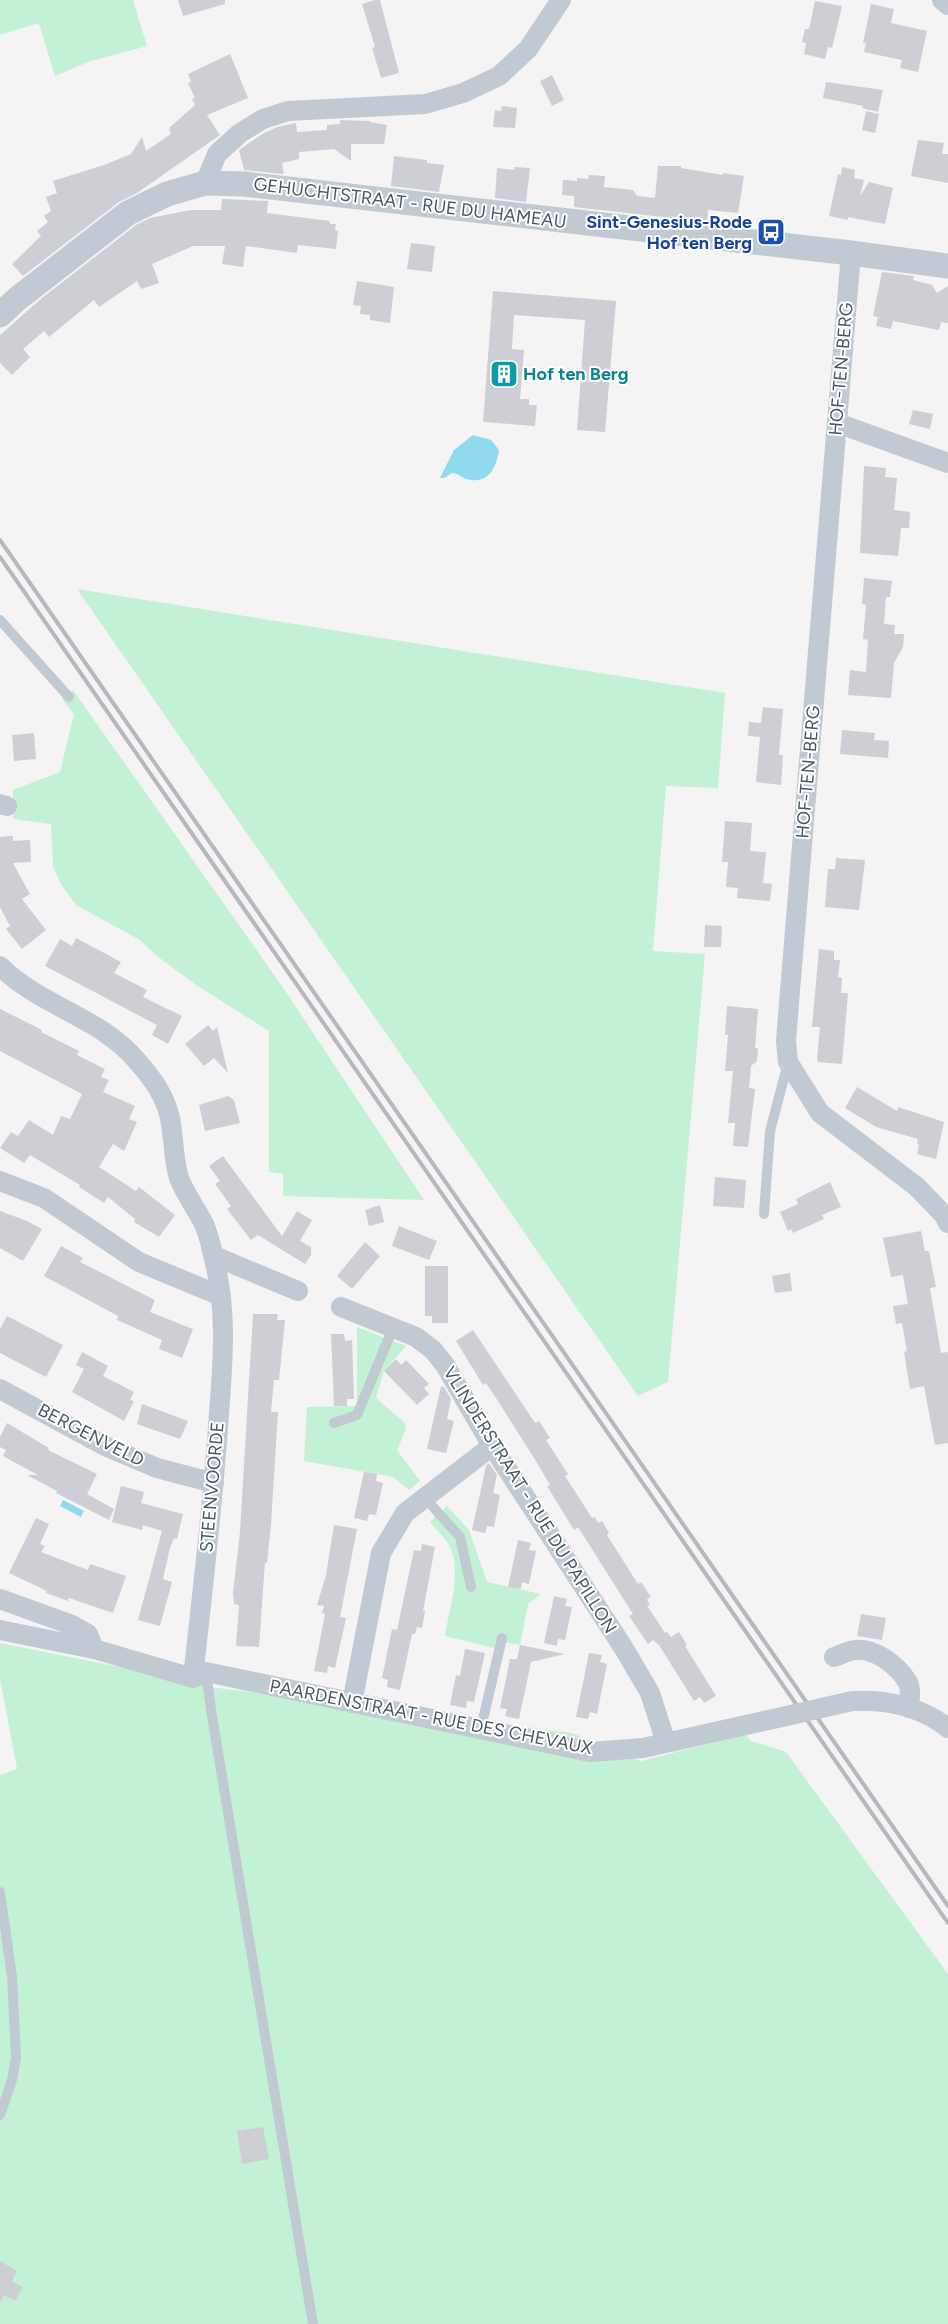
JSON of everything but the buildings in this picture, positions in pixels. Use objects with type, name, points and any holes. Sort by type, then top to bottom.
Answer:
[{"type":"street","points":[[205,183],[217,154],[240,133],[263,119],[288,111],[425,104],[463,93],[500,76],[528,49],[561,0]]},
{"type":"street","points":[[942,0],[948,5]]},
{"type":"street","name":"GEHUCHTSTRAAT - RUE DU HAMEAU","points":[[0,315],[17,299],[128,213],[167,194],[205,183],[244,184],[851,253],[948,266]]},
{"type":"street","name":"HOF-TEN-BERG","points":[[851,253],[786,1041],[788,1062],[820,1113],[917,1186],[944,1215],[948,1224]]},
{"type":"street","points":[[837,423],[948,463]]},
{"type":"street","name":"STEENVOORDE","points":[[0,966],[15,981],[35,994],[94,1024],[118,1041],[152,1080],[165,1100],[180,1178],[204,1225],[214,1256],[225,1333],[200,1675]]},
{"type":"street","points":[[0,1181],[44,1198],[139,1262],[221,1296]]},
{"type":"street","points":[[214,1256],[298,1291]]},
{"type":"street","name":"VLINDERSTRAAT - RUE DU PAPILLON","points":[[341,1307],[416,1337],[433,1350],[445,1365],[492,1446],[623,1647],[650,1693],[666,1743]]},
{"type":"street","name":"BERGENVELD","points":[[0,1388],[105,1446],[157,1468],[214,1483]]},
{"type":"street","points":[[352,1703],[381,1553],[405,1513],[492,1446]]},
{"type":"street","points":[[0,1599],[72,1625],[88,1634],[94,1649]]},
{"type":"street","name":"PAARDENSTRAAT - RUE DES CHEVAUX","points":[[0,1630],[94,1649],[200,1675],[481,1728],[590,1752],[644,1748],[852,1701],[908,1708],[933,1718],[948,1728]]},
{"type":"street","points":[[834,1657],[856,1650],[874,1652],[893,1666],[908,1682],[911,1697],[908,1708]]},
{"type":"lane","points":[[0,620],[69,697]]},
{"type":"lane","points":[[764,1214],[770,1131],[788,1062]]},
{"type":"lane","points":[[334,1423],[357,1415],[393,1328]]},
{"type":"lane","points":[[425,1498],[460,1538],[471,1587]]},
{"type":"lane","points":[[481,1728],[502,1638]]},
{"type":"lane","points":[[200,1675],[211,1710],[312,2324]]},
{"type":"lane","points":[[0,1892],[12,1977],[16,2058],[12,2080],[0,2115]]},
{"type":"green space","points":[[0,0],[133,0],[147,46],[88,62],[55,76],[39,23],[0,35]]},
{"type":"green space","points":[[77,589],[725,693],[718,788],[666,786],[653,951],[705,954],[668,1382],[638,1396]]},
{"type":"green space","points":[[73,690],[284,989],[424,1200],[283,1196],[283,1174],[269,1172],[269,1031],[196,985],[157,956],[140,940],[76,905],[61,884],[53,866],[51,824],[13,819],[13,790],[60,772],[74,714],[62,699]]},
{"type":"green space","points":[[357,1327],[406,1346],[384,1371],[376,1398],[404,1422],[406,1429],[397,1450],[420,1481],[409,1490],[393,1477],[304,1461],[307,1407],[357,1406]]},
{"type":"green space","points":[[447,1506],[469,1530],[487,1582],[541,1594],[528,1604],[520,1645],[496,1641],[494,1648],[445,1636],[454,1591],[455,1568],[450,1547],[430,1522]]},
{"type":"green space","points":[[0,1643],[195,1682],[210,1687],[572,1733],[641,1761],[715,1742],[740,1729],[751,1741],[786,1752],[948,1974],[948,2324],[0,2324],[0,1775],[17,1769],[0,1678]]},
{"type":"water","points":[[473,435],[491,440],[499,450],[496,463],[490,473],[480,480],[466,479],[452,473],[444,478],[440,478],[454,450]]},
{"type":"water","points":[[63,1500],[84,1511],[81,1517],[60,1506]]},
{"type":"railway","points":[[0,540],[948,1906]]},
{"type":"railway","points":[[0,557],[948,1923]]},
{"type":"place","name":"Sint-Genesius-Rode Hof ten Berg","points":[[771,232]]},
{"type":"place","name":"Hof ten Berg","points":[[504,374]]}]
